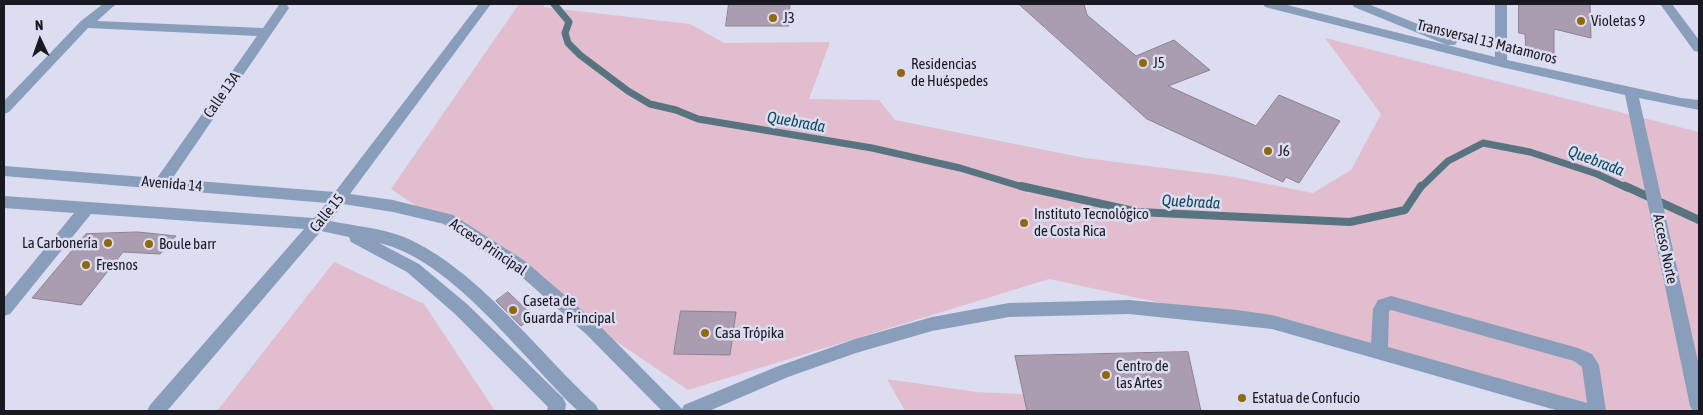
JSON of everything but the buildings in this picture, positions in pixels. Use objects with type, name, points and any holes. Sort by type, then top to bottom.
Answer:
[{"type":"street","points":[[4,109],[85,24],[110,4]]},
{"type":"street","name":"Calle 15","points":[[156,411],[340,198],[485,4]]},
{"type":"street","name":"Transversal 13 Matamoros","points":[[1269,4],[1501,63],[1681,104],[1699,105]]},
{"type":"street","points":[[1358,4],[1501,63],[1501,4]]},
{"type":"street","points":[[1666,4],[1699,48]]},
{"type":"street","name":"Calle 13A","points":[[161,183],[283,8]]},
{"type":"street","points":[[85,24],[265,32]]},
{"type":"street","name":"Acceso Norte","points":[[1631,92],[1699,406]]},
{"type":"street","points":[[1681,104],[1699,117]]},
{"type":"street","name":"Avenida 14","points":[[4,170],[340,198]]},
{"type":"street","name":"Acceso Principal","points":[[340,198],[393,206],[448,219],[519,265],[592,330],[674,411]]},
{"type":"street","name":"Avenida 14","points":[[4,202],[318,224]]},
{"type":"street","points":[[4,309],[86,209]]},
{"type":"street","points":[[318,224],[343,231],[398,241],[427,255],[478,296],[561,384],[590,411]]},
{"type":"street","points":[[343,231],[413,268],[454,303],[557,404],[556,411]]},
{"type":"street","points":[[1379,352],[1381,309],[1384,305],[1391,304],[1578,355],[1586,359],[1590,365],[1597,411]]},
{"type":"street","points":[[690,411],[782,372],[855,346],[932,324],[1009,310],[1129,307],[1237,316],[1272,322],[1576,410]]},
{"type":"shaded area","points":[[519,4],[545,4],[543,7],[690,24],[724,43],[830,42],[809,99],[879,100],[895,120],[1085,158],[1228,176],[1313,193],[1351,170],[1381,114],[1325,38],[1699,132],[1699,411],[1586,411],[1334,340],[1049,279],[688,390],[391,189]]},
{"type":"shaded area","points":[[334,262],[424,304],[495,411],[217,411]]},
{"type":"shaded area","points":[[887,379],[976,392],[1039,395],[1053,411],[905,411]]},
{"type":"waterway","name":"Quebrada","points":[[554,4],[569,22],[565,33],[568,43],[580,55],[628,91],[650,104],[676,110],[698,119],[872,148],[960,168],[1026,188]]},
{"type":"waterway","name":"Quebrada","points":[[1420,188],[1448,161],[1483,143],[1530,152],[1597,174],[1627,188]]},
{"type":"waterway","name":"Quebrada","points":[[1021,186],[1138,212],[1350,222],[1405,210],[1421,186]]},
{"type":"waterway","name":"Quebrada","points":[[1625,186],[1699,220]]},
{"type":"place","name":"J3","points":[[773,18]]},
{"type":"place","name":"Violetas 9","points":[[1581,21]]},
{"type":"place","name":"J5","points":[[1143,63]]},
{"type":"place","name":"Residencias de Huéspedes","points":[[901,73]]},
{"type":"place","name":"J6","points":[[1268,151]]},
{"type":"place","name":"Instituto Tecnológico de Costa Rica","points":[[1024,223]]},
{"type":"place","name":"La Carbonería","points":[[108,243]]},
{"type":"place","name":"Boule barr","points":[[149,244]]},
{"type":"place","name":"Fresnos","points":[[86,265]]},
{"type":"place","name":"Caseta de Guarda Principal","points":[[513,310]]},
{"type":"place","name":"Casa Trópika","points":[[705,333]]},
{"type":"place","name":"Centro de las Artes","points":[[1106,375]]},
{"type":"place","name":"Estatua de Confucio","points":[[1242,398]]}]
